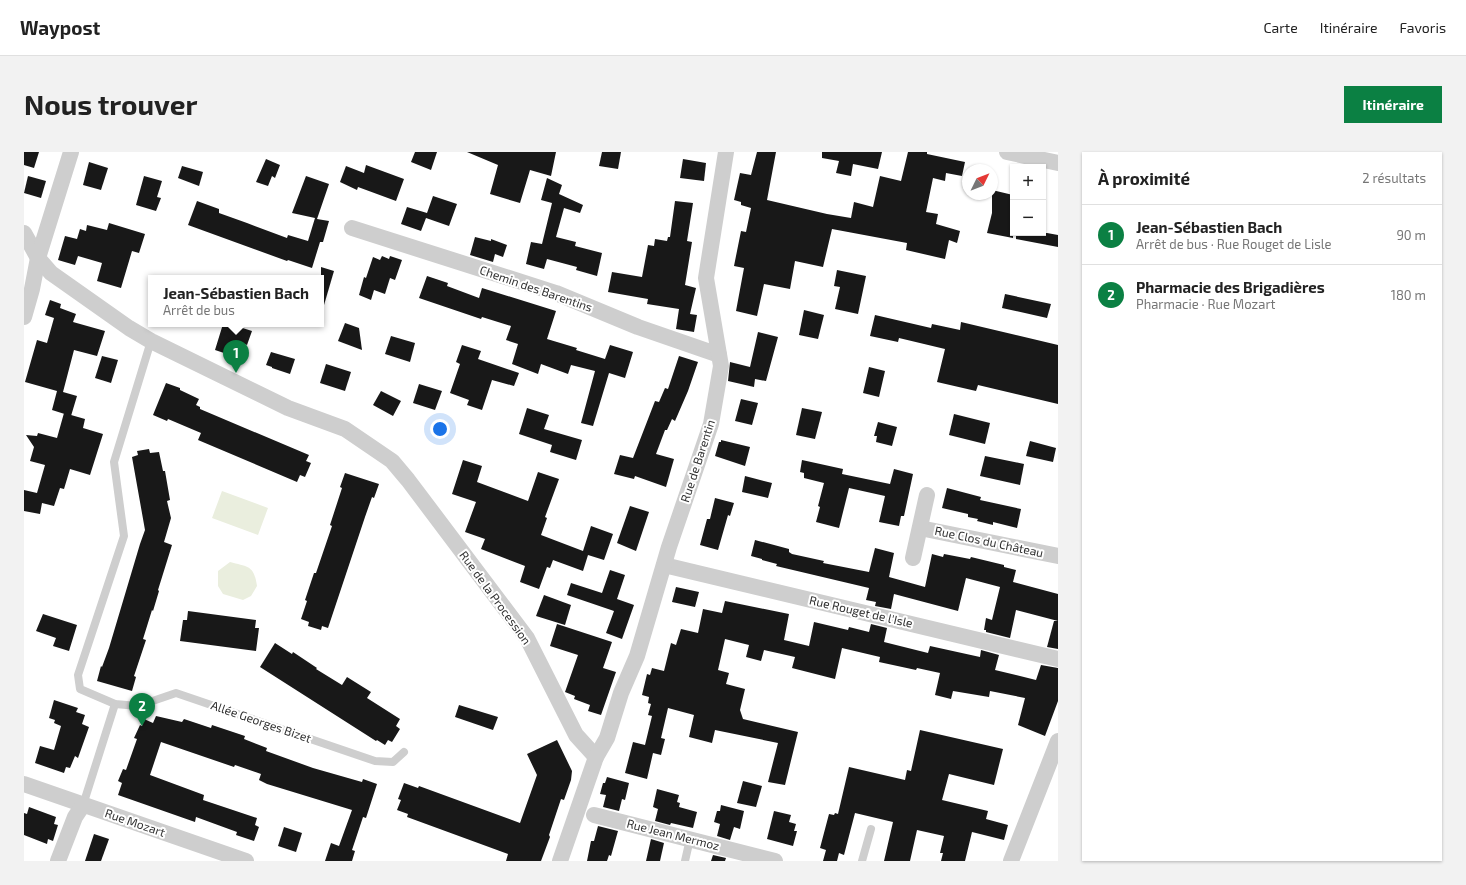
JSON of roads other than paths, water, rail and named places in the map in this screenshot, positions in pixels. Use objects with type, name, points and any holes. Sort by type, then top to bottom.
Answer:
[{"type":"street","points":[[24,317],[32,289],[38,258],[72,152]]},
{"type":"street","name":"Rue de Barentin","points":[[596,757],[606,738],[621,693],[638,656],[664,565],[711,424],[721,366],[706,278],[726,152]]},
{"type":"street","points":[[1007,152],[1058,163]]},
{"type":"street","name":"Chemin des Barentins","points":[[352,228],[556,293],[638,327],[719,355]]},
{"type":"street","name":"Rue de la Procession","points":[[24,233],[38,258],[51,273],[129,328],[288,408],[345,429],[392,460],[527,638],[576,735],[596,757]]},
{"type":"street","name":"Rue Clos du Château","points":[[913,558],[927,496]]},
{"type":"street","name":"Rue Clos du Château","points":[[920,528],[1058,556]]},
{"type":"street","name":"Rue Rouget de l'Isle","points":[[664,565],[1058,659]]},
{"type":"street","points":[[1011,861],[1058,741]]},
{"type":"street","points":[[560,861],[586,813],[596,757]]},
{"type":"street","name":"Rue Mozart","points":[[24,784],[246,861]]},
{"type":"street","points":[[58,861],[75,817],[83,805]]},
{"type":"street","name":"Rue Jean Mermoz","points":[[586,813],[775,861]]},
{"type":"lane","name":"Allée Georges Bizet","points":[[151,340],[114,462],[124,536],[78,675],[80,689],[115,704],[138,706],[176,693],[375,761],[393,762],[404,752]]},
{"type":"lane","points":[[83,805],[115,704]]},
{"type":"lane","points":[[862,861],[871,829]]},
{"type":"lane","points":[[685,861],[690,839]]},
{"type":"place","name":"Jean-Sébastien Bach","points":[[236,373]]},
{"type":"place","name":"Pharmacie des Brigadières","points":[[142,726]]}]
